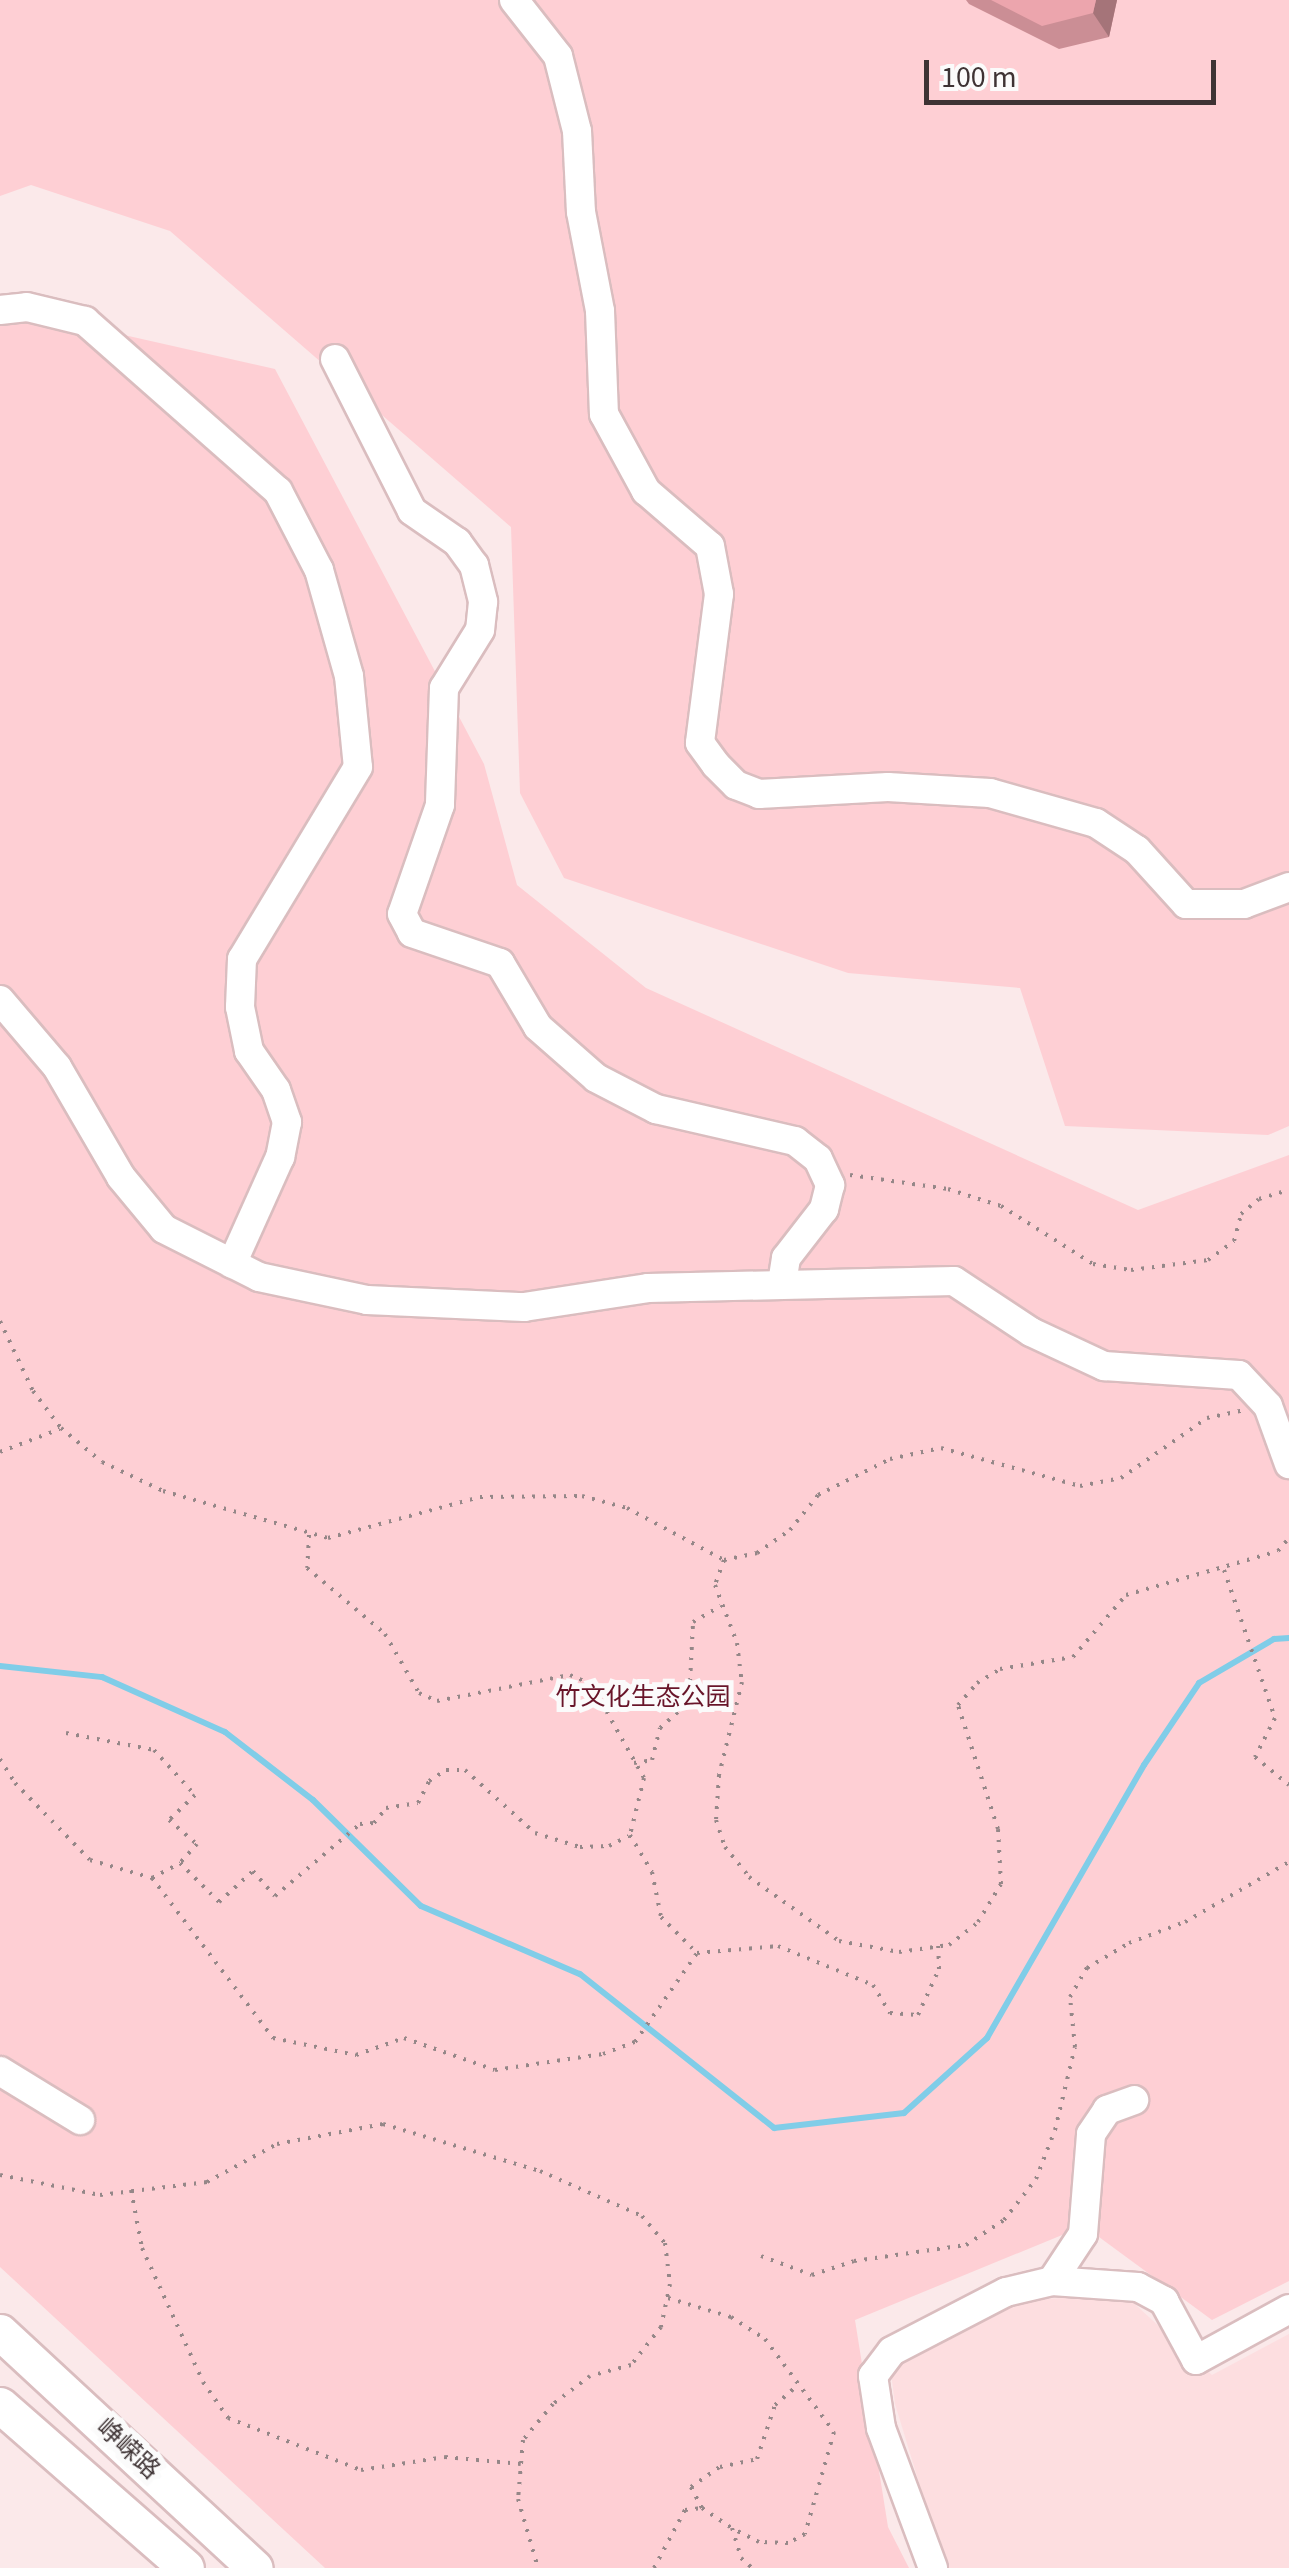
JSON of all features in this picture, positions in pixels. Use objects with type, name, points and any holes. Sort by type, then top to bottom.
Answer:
[{"type":"main road","name":"峥嵘路","points":[[0,2332],[255,2568]]},
{"type":"main road","name":"峥嵘路","points":[[0,2405],[186,2568]]},
{"type":"street","points":[[514,0],[558,56],[578,131],[580,212],[600,311],[604,414],[646,491],[710,546],[719,594],[700,743],[716,765],[736,785],[759,794],[888,787],[990,793],[1096,823],[1136,850],[1186,904],[1244,904],[1289,886]]},
{"type":"street","points":[[0,310],[26,308],[85,321],[278,491],[319,570],[349,676],[358,766],[242,958],[240,1006],[249,1051],[276,1090],[287,1122],[280,1156],[232,1264]]},
{"type":"street","points":[[335,359],[412,511],[457,542],[474,566],[483,602],[480,630],[444,688],[439,710],[437,820],[402,914],[412,933],[500,963],[538,1027],[596,1078],[656,1109],[795,1141],[818,1158],[830,1185],[824,1209],[786,1258],[782,1283]]},
{"type":"street","points":[[0,1000],[58,1066],[121,1177],[164,1229],[232,1264],[304,1289],[450,1305],[524,1306],[648,1288],[954,1281],[1066,1352],[1130,1370],[1239,1375],[1268,1406],[1289,1464]]},
{"type":"street","points":[[0,2071],[80,2120]]},
{"type":"street","points":[[1052,2282],[1083,2234],[1091,2134],[1107,2110],[1134,2100]]},
{"type":"street","points":[[932,2568],[881,2428],[873,2376],[892,2350],[1006,2292],[1052,2282],[1138,2287],[1164,2302],[1196,2360],[1289,2309]]},
{"type":"path","points":[[825,1174],[948,1188],[1041,1226],[1092,1264],[1131,1270],[1208,1260],[1234,1241],[1241,1214],[1259,1199],[1289,1190]]},
{"type":"path","points":[[0,1321],[32,1391],[61,1428],[102,1462],[162,1491],[309,1536],[359,1534],[480,1497],[582,1496],[627,1508],[724,1560],[757,1553],[790,1530],[818,1495],[890,1459],[941,1448],[1080,1486],[1121,1478],[1208,1418],[1268,1406]]},
{"type":"path","points":[[0,1452],[61,1428]]},
{"type":"path","points":[[309,1536],[308,1568],[384,1634],[419,1693],[449,1700],[570,1675],[591,1684],[644,1778],[630,1836],[652,1872],[662,1917],[697,1953]]},
{"type":"path","points":[[724,1560],[715,1585],[737,1643],[742,1682],[719,1775],[716,1820],[725,1847],[748,1877],[840,1941],[899,1952],[938,1946],[978,1922],[1001,1884],[998,1829],[958,1705],[1000,1669],[1073,1657],[1126,1595],[1224,1570],[1278,1551],[1289,1538]]},
{"type":"path","points":[[1224,1570],[1275,1718],[1254,1757],[1289,1785]]},
{"type":"path","points":[[634,1763],[652,1760],[660,1728],[688,1702],[693,1622],[720,1606]]},
{"type":"path","points":[[66,1732],[154,1750],[194,1795],[169,1820],[197,1844],[180,1862],[152,1878]]},
{"type":"path","points":[[0,1758],[16,1784],[90,1860],[152,1878],[272,2038],[287,2045],[308,2040],[356,2056],[404,2038],[495,2070],[524,2069],[602,2054],[638,2037],[697,1953],[778,1946],[873,1985],[890,2013],[918,2014],[939,1969],[938,1946]]},
{"type":"path","points":[[180,1862],[219,1902],[253,1871],[275,1896],[324,1848],[340,1845],[358,1826],[374,1822],[386,1808],[418,1803],[429,1781],[446,1770],[465,1770],[534,1833],[580,1848],[609,1846],[630,1836]]},
{"type":"path","points":[[761,2256],[812,2275],[854,2261],[966,2246],[1004,2220],[1036,2179],[1056,2130],[1075,2046],[1070,1997],[1087,1968],[1129,1942],[1185,1922],[1289,1862]]},
{"type":"path","points":[[0,2175],[100,2195],[208,2182],[277,2144],[356,2126],[399,2127],[540,2171],[642,2216],[664,2243],[667,2298],[661,2327],[631,2365],[590,2376],[553,2404],[523,2440],[518,2499],[538,2568]]},
{"type":"path","points":[[131,2190],[142,2248],[204,2382],[228,2418],[361,2470],[444,2457],[521,2464]]},
{"type":"path","points":[[667,2298],[731,2317],[765,2339],[796,2387],[821,2407],[834,2432],[815,2481],[806,2534],[788,2543],[759,2542],[702,2508],[691,2487],[720,2467],[757,2459],[775,2405],[796,2387]]},
{"type":"path","points":[[654,2568],[685,2510],[702,2508]]},
{"type":"path","points":[[732,2528],[741,2558],[752,2568]]},
{"type":"shaded area","points":[[1125,2295],[1212,2375],[1289,2334],[1289,2568],[945,2568],[895,2404],[891,2373],[916,2346],[1022,2300]]},
{"type":"green space","points":[[0,0],[1289,0],[1289,1126],[1268,1135],[1065,1126],[1020,988],[848,973],[564,878],[520,793],[511,527],[170,231],[31,185],[0,196]]},
{"type":"green space","name":"竹文化生态公园","points":[[0,307],[275,369],[484,764],[517,885],[646,988],[1138,1210],[1289,1155],[1289,2281],[1212,2320],[1084,2226],[855,2320],[888,2527],[909,2568],[325,2568],[0,2267]]},
{"type":"building","points":[[991,0],[1096,0],[1093,13],[1042,26]]},
{"type":"waterway","points":[[0,1666],[102,1677],[225,1732],[313,1800],[421,1906],[580,1974],[774,2128],[904,2113],[987,2038],[1144,1765],[1199,1683],[1274,1639],[1289,1638]]}]
